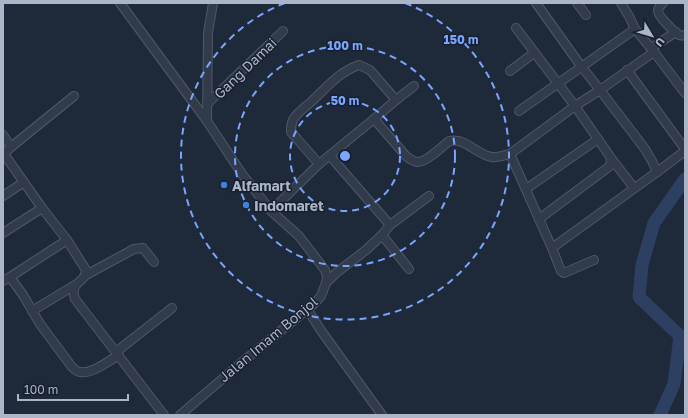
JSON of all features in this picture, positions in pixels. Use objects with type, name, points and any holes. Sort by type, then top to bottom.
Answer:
[{"type":"street","name":"Jalan Imam Bonjol","points":[[120,3],[207,121],[242,174],[271,211],[299,236],[325,270],[327,277],[326,283],[319,298],[307,310],[180,415]]},
{"type":"street","points":[[207,121],[208,33],[213,3]]},
{"type":"street","points":[[536,3],[581,66],[644,149],[657,172]]},
{"type":"street","points":[[577,3],[586,15]]},
{"type":"street","points":[[621,3],[635,29],[653,50],[685,93]]},
{"type":"street","points":[[663,3],[659,6],[659,15],[679,35],[685,35]]},
{"type":"street","points":[[516,28],[634,188]]},
{"type":"street","points":[[519,111],[635,29]]},
{"type":"street","name":"Gang Damai","points":[[207,104],[283,31]]},
{"type":"street","points":[[374,119],[412,161],[418,162],[424,160],[449,141],[462,142],[494,158],[510,154],[575,106],[600,90],[676,32]]},
{"type":"street","points":[[510,72],[534,53]]},
{"type":"street","points":[[318,164],[291,132],[291,127],[293,120],[298,113],[336,78],[352,68],[359,66],[364,67],[370,70],[396,100]]},
{"type":"street","points":[[552,248],[685,150],[627,70]]},
{"type":"street","points":[[271,211],[318,164],[330,156],[414,86]]},
{"type":"street","points":[[74,96],[3,154],[67,240],[86,270],[86,275]]},
{"type":"street","points":[[3,135],[10,147]]},
{"type":"street","points":[[526,189],[598,139]]},
{"type":"street","points":[[510,154],[561,271],[564,272],[594,260]]},
{"type":"street","points":[[330,156],[390,225]]},
{"type":"street","points":[[538,219],[610,166],[612,158]]},
{"type":"street","points":[[3,196],[24,182]]},
{"type":"street","points":[[326,283],[382,235],[390,225],[429,196]]},
{"type":"street","points":[[3,233],[42,208]]},
{"type":"street","points":[[382,235],[409,270]]},
{"type":"street","points":[[67,240],[6,279],[23,295],[32,311],[72,367],[77,371],[90,371],[118,353],[172,308]]},
{"type":"street","points":[[32,311],[75,285],[86,275],[134,249],[144,248],[154,262]]},
{"type":"street","points":[[75,285],[75,299],[118,353],[164,415]]},
{"type":"street","points":[[307,310],[382,415]]},
{"type":"waterway","points":[[660,415],[674,384],[680,336],[639,297],[642,265],[654,223],[685,179]]},
{"type":"place","name":"Alfamart","points":[[224,185]]},
{"type":"place","name":"Indomaret","points":[[246,205]]}]
